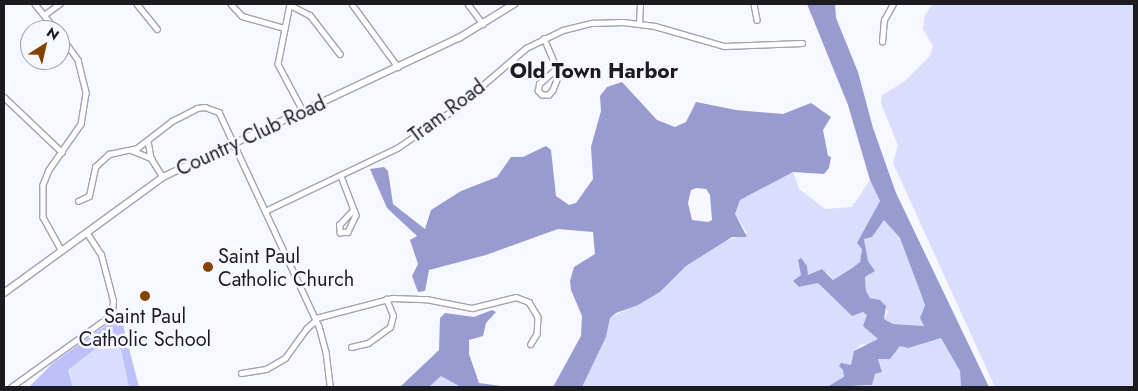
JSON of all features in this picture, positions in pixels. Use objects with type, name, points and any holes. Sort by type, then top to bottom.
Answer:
[{"type":"street","points":[[35,4],[48,20]]},
{"type":"street","points":[[44,15],[59,4]]},
{"type":"street","points":[[137,4],[156,29]]},
{"type":"street","points":[[231,4],[242,16],[284,28]]},
{"type":"street","points":[[303,111],[278,64],[290,4],[310,15],[340,54]]},
{"type":"street","points":[[352,4],[398,66]]},
{"type":"street","points":[[468,4],[483,24]]},
{"type":"street","name":"Country Club Road","points":[[4,293],[163,177],[398,66],[483,24],[514,4]]},
{"type":"street","points":[[639,23],[640,4]]},
{"type":"street","points":[[754,4],[757,20]]},
{"type":"street","points":[[882,42],[884,20],[893,4]]},
{"type":"street","name":"Tram Road","points":[[266,210],[341,176],[431,126],[518,54],[544,38],[592,24],[639,23],[724,46],[802,44]]},
{"type":"street","points":[[544,38],[557,68],[559,75],[549,95],[542,95],[538,91],[539,84],[548,79],[557,68]]},
{"type":"street","points":[[61,250],[45,223],[41,201],[46,177],[81,124],[86,94],[78,60],[70,49]]},
{"type":"street","points":[[4,97],[62,152]]},
{"type":"street","points":[[78,201],[89,196],[90,180],[99,162],[116,152],[131,150],[148,141],[185,113],[205,106],[219,112],[235,142],[316,319],[326,352],[330,387]]},
{"type":"street","points":[[148,141],[151,158],[163,177]]},
{"type":"street","points":[[131,150],[151,158]]},
{"type":"street","points":[[341,176],[356,215],[350,230],[345,234],[340,233],[339,225],[353,210]]},
{"type":"street","points":[[11,387],[106,319],[112,311],[113,302],[101,255],[86,232]]},
{"type":"street","points":[[241,373],[266,369],[285,358],[316,319],[386,299],[424,298],[472,308],[507,298],[520,298],[532,306],[538,317],[537,334],[530,344]]},
{"type":"street","points":[[351,347],[368,343],[390,326],[393,316],[386,299]]},
{"type":"shaded area","points":[[807,4],[835,4],[836,18],[858,72],[873,128],[896,193],[989,387],[961,387],[960,371],[941,338],[908,348],[900,346],[890,359],[878,359],[882,372],[875,374],[872,385],[827,387],[844,377],[843,370],[839,366],[841,363],[851,365],[854,351],[878,339],[863,326],[867,315],[863,312],[852,316],[818,283],[799,287],[793,281],[801,275],[798,260],[801,258],[807,266],[808,275],[822,269],[833,280],[860,262],[862,249],[857,243],[880,201],[870,180],[848,105]],"holes":[[[884,220],[900,238],[925,305],[920,318],[924,326],[893,324],[884,319],[886,306],[880,300],[870,298],[866,291],[865,277],[875,271],[868,261],[864,239],[872,237]]]},
{"type":"shaded area","points":[[933,4],[1134,4],[1134,387],[995,387],[893,163],[898,145],[881,103],[882,95],[904,82],[930,56],[933,46],[923,29],[925,15]]},
{"type":"shaded area","points":[[622,82],[657,120],[675,127],[686,122],[696,102],[736,110],[783,114],[811,103],[831,117],[823,130],[828,156],[831,157],[829,168],[824,174],[793,172],[740,200],[735,214],[747,237],[732,237],[686,266],[660,292],[638,305],[616,313],[610,318],[606,337],[582,387],[553,387],[581,336],[582,316],[571,290],[570,281],[574,267],[595,254],[593,232],[558,229],[486,255],[429,270],[425,291],[418,292],[412,276],[418,264],[410,240],[417,236],[387,208],[370,169],[384,167],[388,171],[393,204],[425,229],[431,210],[461,191],[497,177],[511,157],[523,157],[546,146],[551,150],[556,196],[569,205],[576,203],[593,179],[591,147],[601,111],[600,96],[607,87]],"holes":[[[696,188],[706,189],[710,195],[712,220],[708,222],[692,220],[688,203],[691,190]]]},
{"type":"shaded area","points":[[793,172],[799,189],[825,209],[852,207],[870,180],[880,201],[865,229],[860,262],[833,280],[829,274],[820,270],[808,276],[807,266],[801,259],[802,275],[793,282],[799,287],[818,283],[852,316],[863,312],[868,315],[869,328],[879,339],[870,345],[862,344],[854,351],[851,365],[843,370],[844,378],[827,387],[582,387],[606,337],[610,318],[660,292],[686,266],[723,242],[747,233],[735,214],[740,200]]},
{"type":"shaded area","points":[[884,220],[900,238],[925,304],[920,318],[924,326],[893,324],[884,319],[888,312],[880,300],[870,298],[866,291],[865,277],[870,274],[864,239]]},
{"type":"shaded area","points":[[492,310],[496,312],[486,323],[483,336],[469,340],[469,354],[479,383],[508,387],[461,387],[441,376],[429,387],[400,387],[439,350],[440,318],[445,313],[474,317]]},
{"type":"shaded area","points":[[112,321],[123,325],[139,387],[129,387],[121,350],[115,344],[103,343],[68,370],[73,387],[29,387],[53,363]]},
{"type":"shaded area","points":[[942,338],[960,371],[961,387],[866,387],[875,374],[882,372],[878,359],[893,353],[900,345]]},
{"type":"shaded area","points":[[103,343],[115,344],[121,350],[129,387],[73,387],[68,370]]},
{"type":"shaded area","points":[[441,376],[455,382],[461,387],[429,387]]},
{"type":"place","name":"Saint Paul Catholic Church","points":[[208,267]]},
{"type":"place","name":"Saint Paul Catholic School","points":[[145,296]]},
{"type":"district","name":"Old Town Harbor","points":[[594,71]]}]
